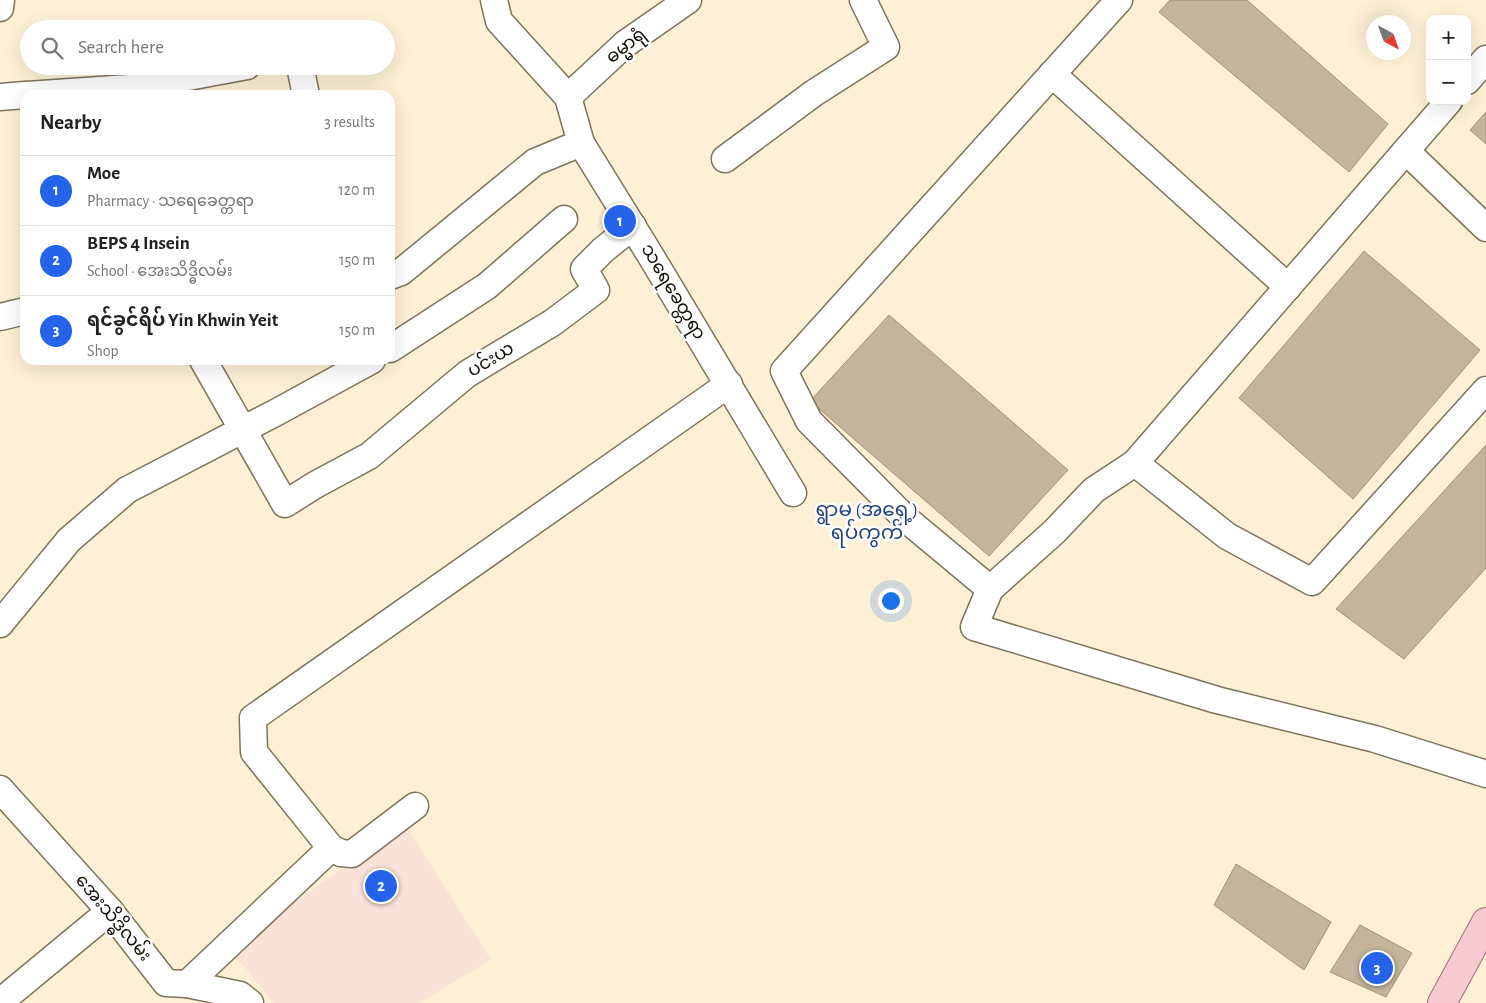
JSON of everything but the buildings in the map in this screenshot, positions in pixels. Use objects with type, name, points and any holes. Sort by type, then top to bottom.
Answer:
[{"type":"main road","points":[[1442,1003],[1486,922]]},
{"type":"street","points":[[0,8],[1,0]]},
{"type":"street","name":"သရေခေတ္တရာ","points":[[494,0],[499,21],[568,97],[581,143],[729,384],[793,493]]},
{"type":"street","name":"ဓမ္မာရုံ","points":[[568,97],[625,44],[688,0]]},
{"type":"street","points":[[725,159],[814,93],[886,47],[864,0]]},
{"type":"street","points":[[990,589],[906,519],[808,421],[784,371],[1119,0]]},
{"type":"street","points":[[1471,76],[1486,59]]},
{"type":"street","points":[[1052,74],[1288,287]]},
{"type":"street","points":[[100,90],[129,88],[199,75]]},
{"type":"street","points":[[302,75],[305,90]]},
{"type":"street","points":[[0,97],[20,95]]},
{"type":"street","points":[[1446,105],[1135,463],[1094,490],[1054,532],[990,589],[974,627],[1217,700],[1375,739],[1486,774]]},
{"type":"street","points":[[395,274],[401,272],[535,162],[581,143]]},
{"type":"street","points":[[1406,151],[1486,228]]},
{"type":"street","points":[[395,346],[488,286],[564,219]]},
{"type":"street","name":"ပင်းယ","points":[[243,430],[285,504],[315,485],[369,456],[467,374],[552,323],[596,290],[584,269],[603,250],[633,226]]},
{"type":"street","points":[[0,316],[20,312]]},
{"type":"street","points":[[205,365],[243,430]]},
{"type":"street","points":[[0,624],[70,540],[127,490],[363,365]]},
{"type":"street","points":[[415,806],[352,854],[341,853],[331,848],[254,752],[253,718],[729,384]]},
{"type":"street","points":[[1135,463],[1227,536],[1312,582],[1486,390]]},
{"type":"street","name":"အေးသိဒ္ဓိလမ်း","points":[[0,789],[110,911],[166,983],[187,984],[241,1000]]},
{"type":"street","points":[[187,984],[331,848]]},
{"type":"street","points":[[0,1002],[110,911]]},
{"type":"shaded area","points":[[405,824],[491,960],[419,1003],[273,1003],[230,948]]},
{"type":"place","name":"Moe","points":[[620,221]]},
{"type":"place","name":"BEPS 4 Insein","points":[[381,886]]},
{"type":"place","name":"ရင်ခွင်ရိပ် Yin Khwin Yeit","points":[[1377,968]]},
{"type":"district","name":"ရွာမ (အရှေ့) ရပ်ကွက်","points":[[867,522]]}]
